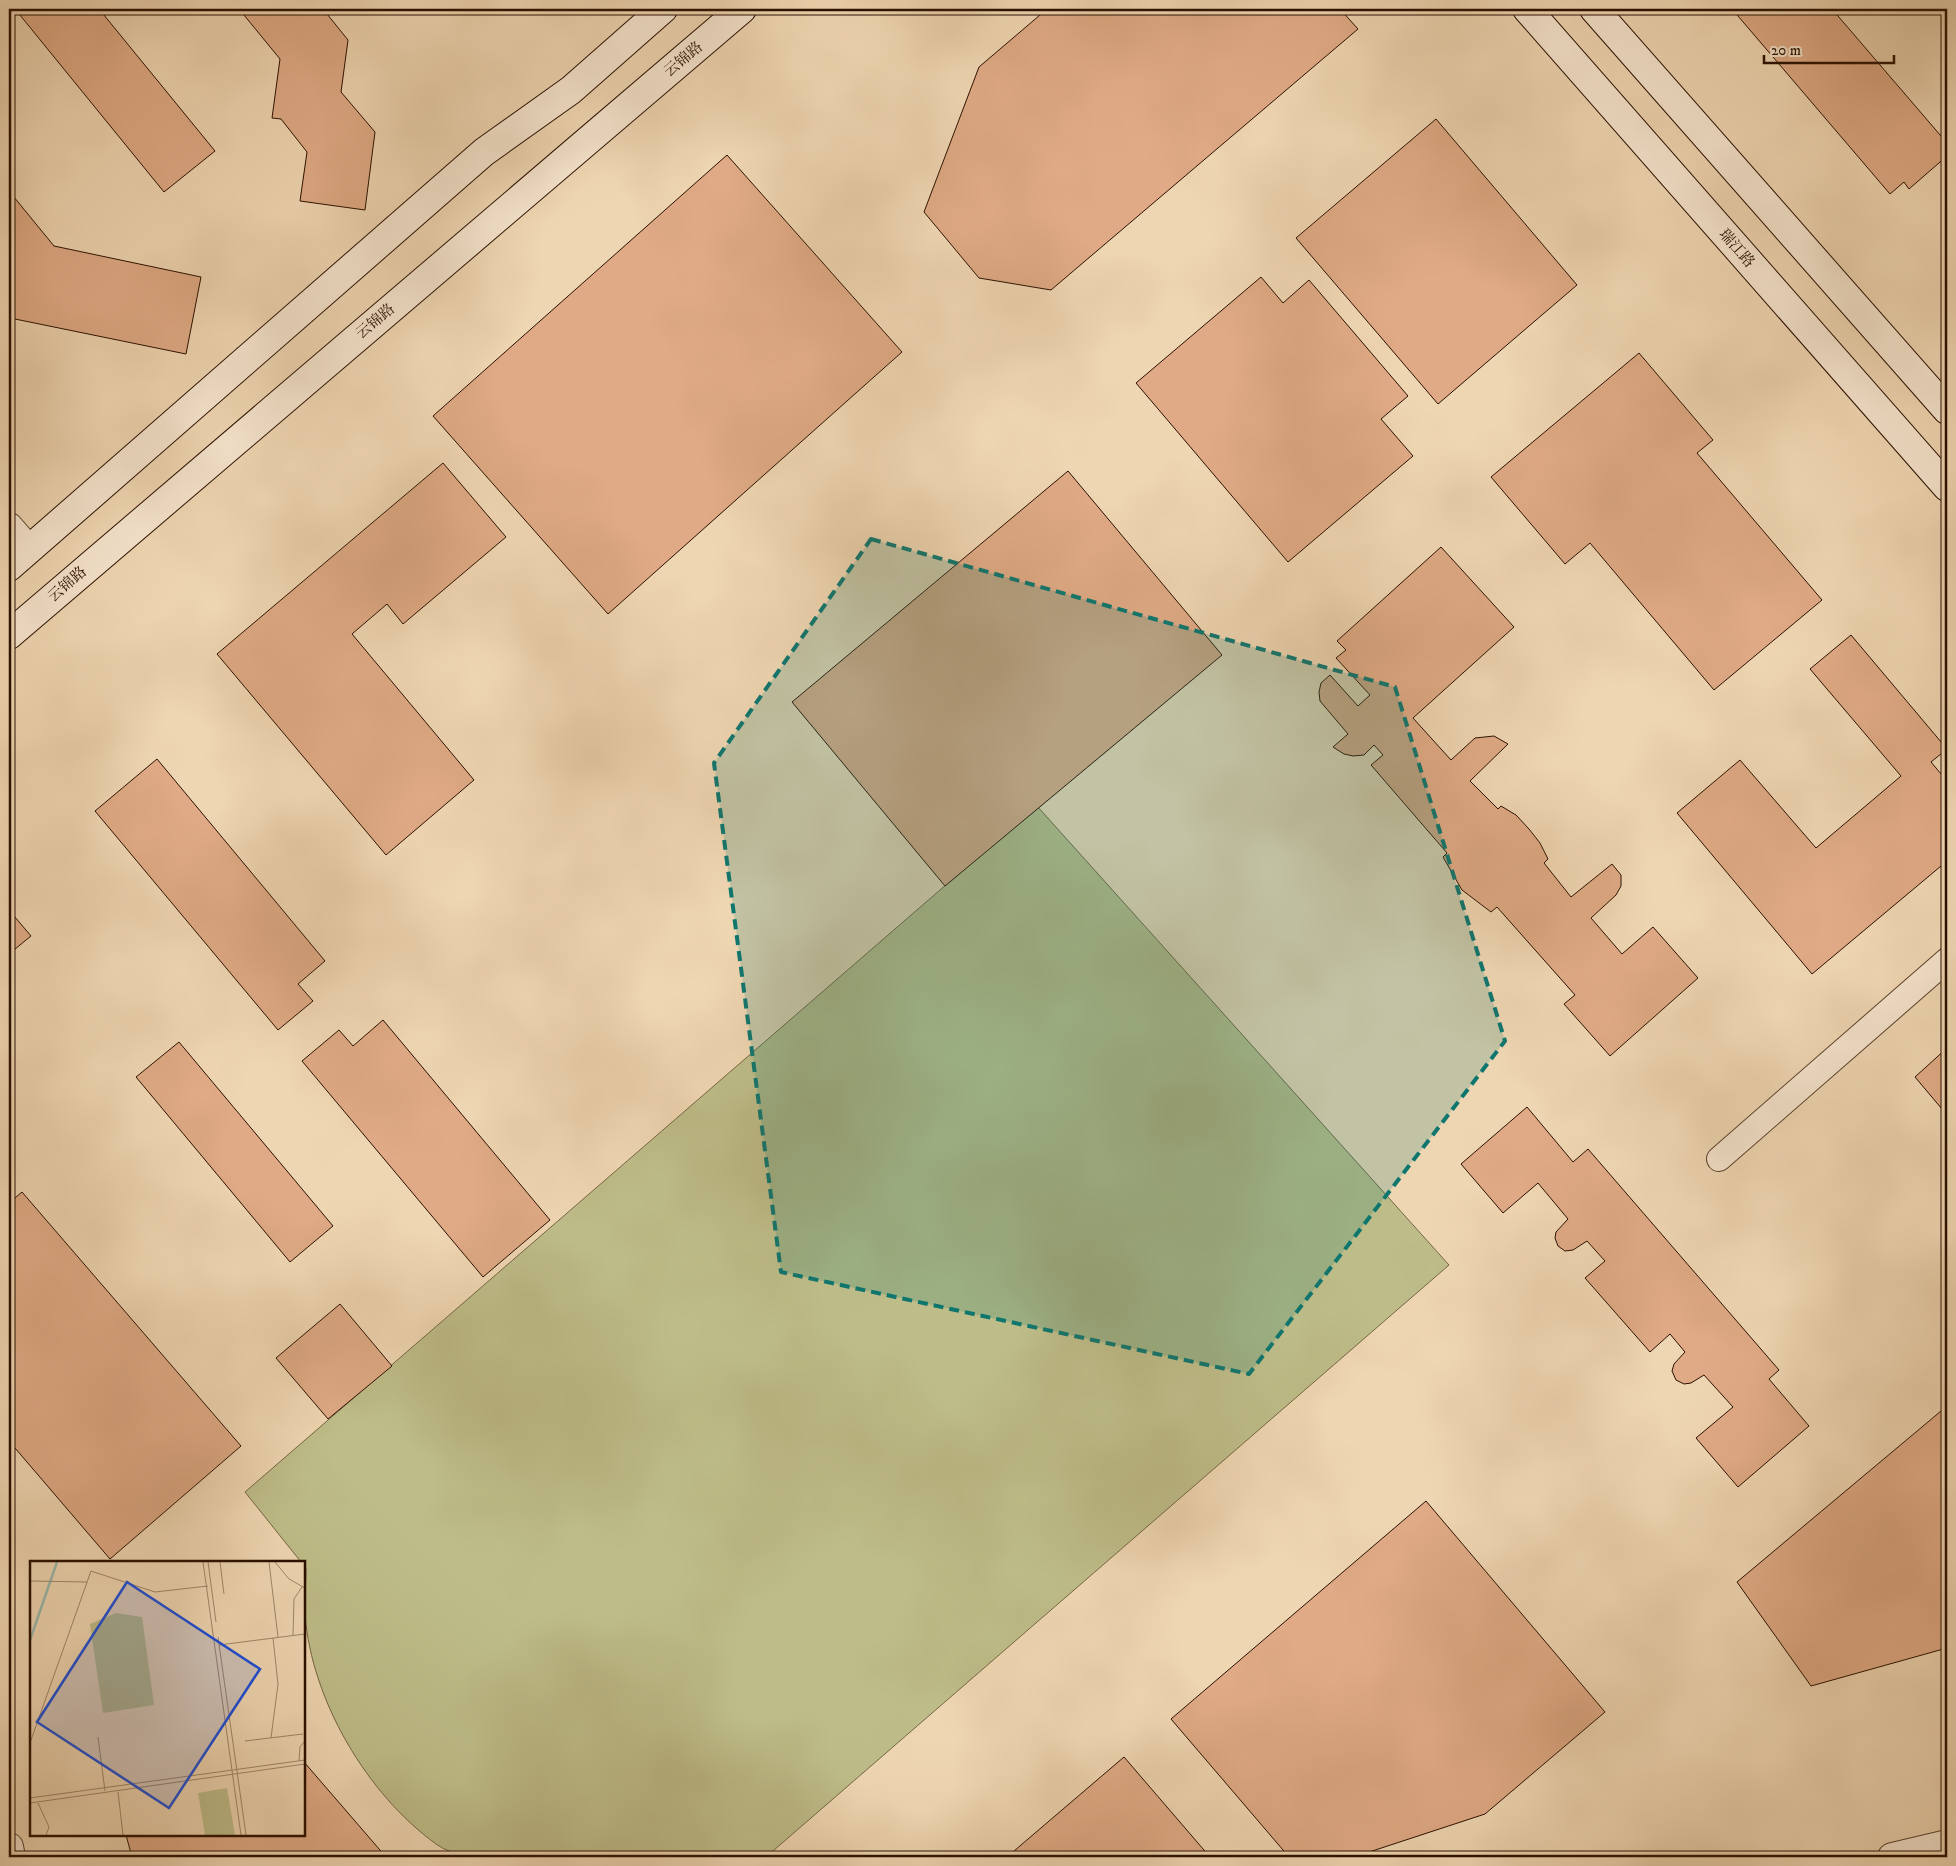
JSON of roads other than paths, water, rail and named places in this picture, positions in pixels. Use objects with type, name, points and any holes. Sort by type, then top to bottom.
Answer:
[{"type":"main road","points":[[9,527],[18,558],[484,152],[571,90],[663,9]]},
{"type":"main road","name":"云锦路","points":[[9,635],[742,9]]},
{"type":"main road","name":"瑞江路","points":[[1527,9],[1947,487]]},
{"type":"main road","points":[[1594,9],[1947,410]]},
{"type":"main road","points":[[1892,1857],[1947,1844]]},
{"type":"main road","points":[[9,1847],[11,1857]]},
{"type":"lane","points":[[1719,1159],[1947,960]]}]
